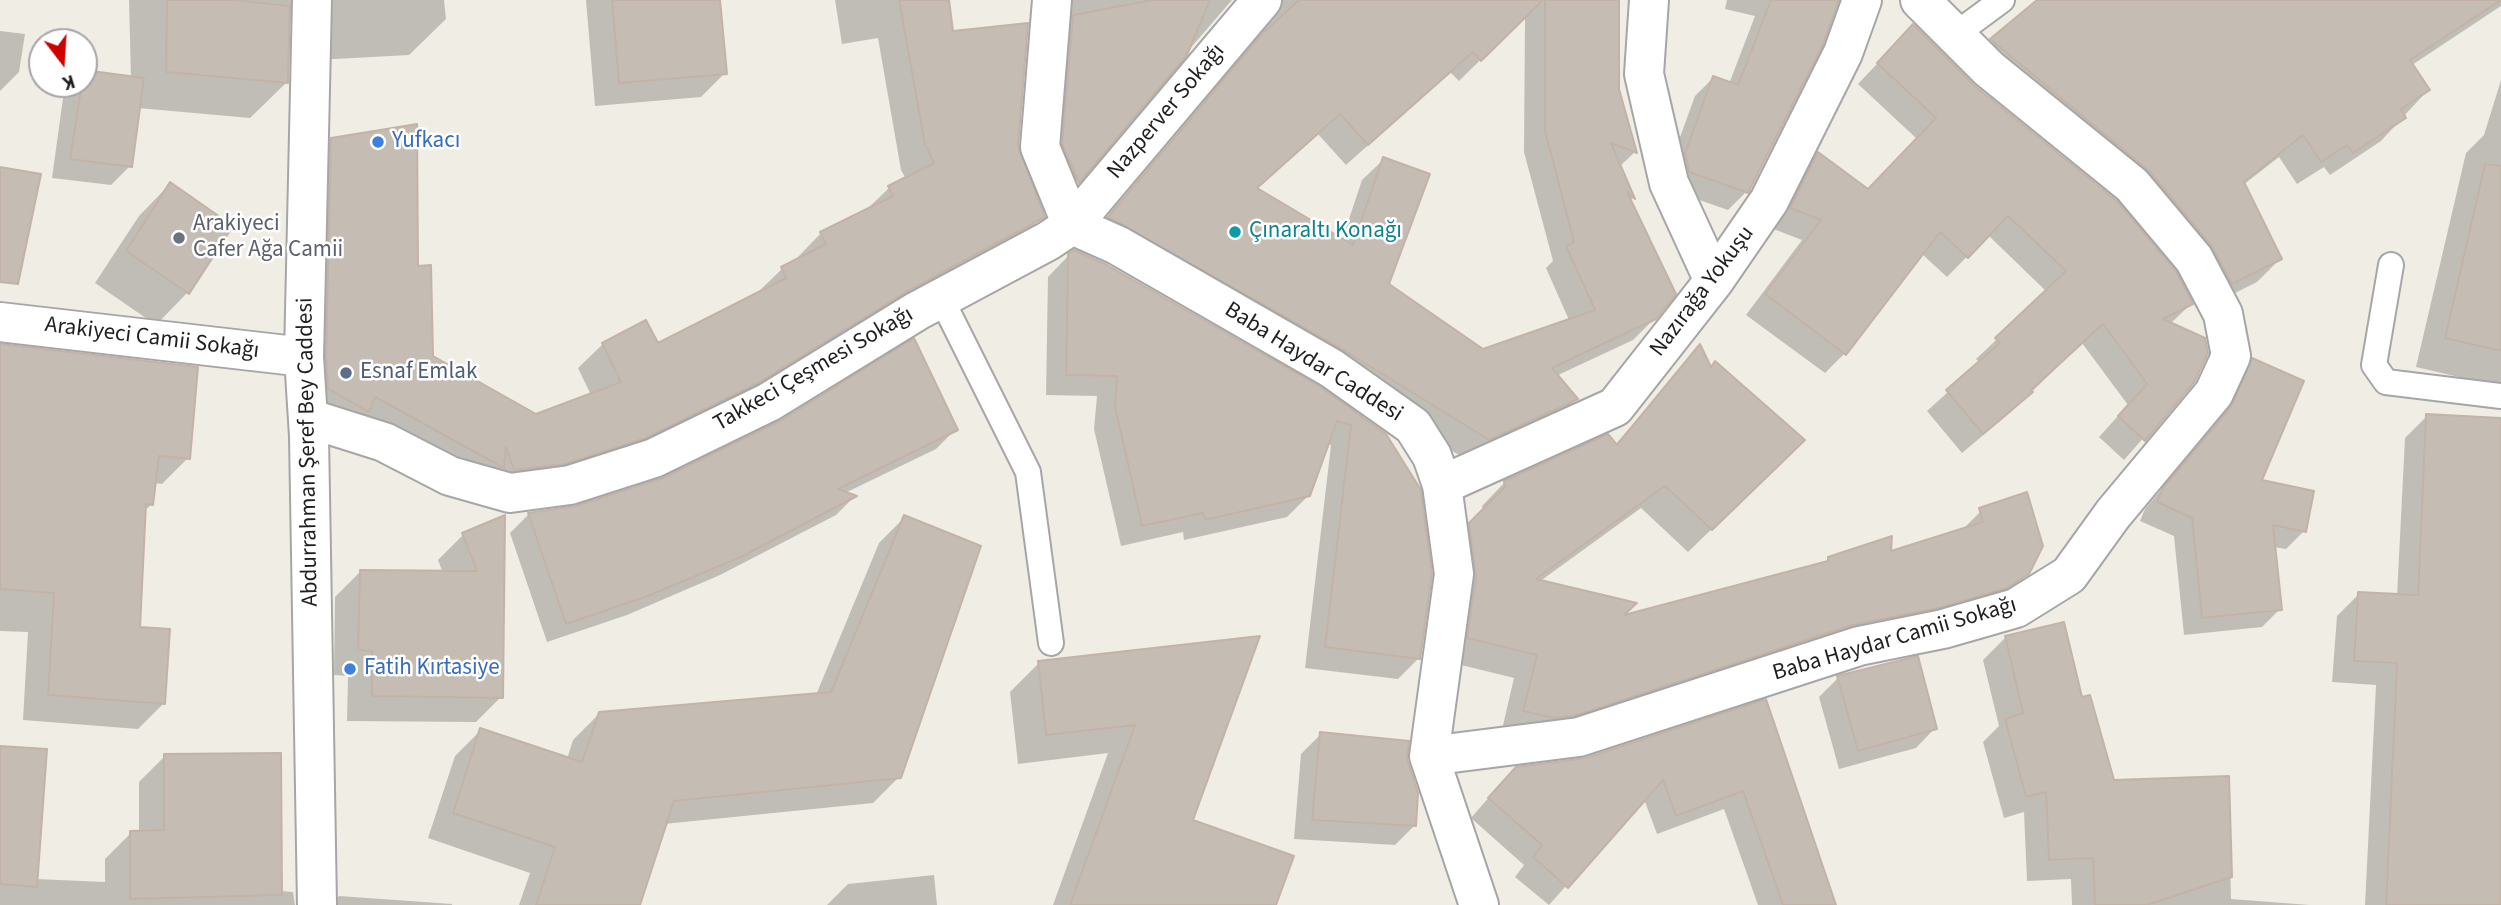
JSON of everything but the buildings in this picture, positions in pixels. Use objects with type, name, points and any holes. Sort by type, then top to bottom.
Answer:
[{"type":"street","name":"Abdurrahman Şeref Bey Caddesi","points":[[312,0],[304,357],[308,418],[317,905]]},
{"type":"street","points":[[1052,0],[1040,146],[1072,225]]},
{"type":"street","name":"Nazperver Sokağı","points":[[1072,225],[1262,0]]},
{"type":"street","points":[[1649,0],[1644,74],[1669,183],[1714,281]]},
{"type":"street","name":"Nazırağa Yokuşu","points":[[1442,485],[1615,407],[1714,281],[1769,201],[1843,53],[1862,0]]},
{"type":"street","name":"Baba Haydar Camii Sokağı","points":[[1429,756],[1579,737],[1859,646],[1942,629],[2016,608],[2069,575],[2113,514],[2214,393],[2231,356],[2223,314],[2194,259],[2132,186],[1989,69],[1920,0]]},
{"type":"street","name":"Takkeci Çeşmesi Sokağı","points":[[308,418],[384,442],[450,476],[510,493],[570,485],[654,457],[769,402],[941,298],[1048,241],[1072,225]]},
{"type":"street","name":"Baba Haydar Caddesi","points":[[1072,225],[1129,252],[1331,368],[1413,426],[1432,456],[1442,485],[1454,574],[1429,756],[1479,905]]},
{"type":"street","name":"Arakiyeci Camii Sokağı","points":[[0,322],[304,357]]},
{"type":"lane","points":[[1956,34],[2002,0]]},
{"type":"lane","points":[[2391,265],[2374,365],[2386,382],[2501,396]]},
{"type":"lane","points":[[941,298],[1028,472],[1051,643]]},
{"type":"place","name":"Yufkacı","points":[[378,142]]},
{"type":"place","name":"Çınaraltı Konağı","points":[[1235,232]]},
{"type":"place","name":"Arakiyeci Cafer Ağa Camii","points":[[179,238]]},
{"type":"place","name":"Esnaf Emlak","points":[[346,373]]},
{"type":"place","name":"Fatih Kırtasiye","points":[[350,669]]}]
